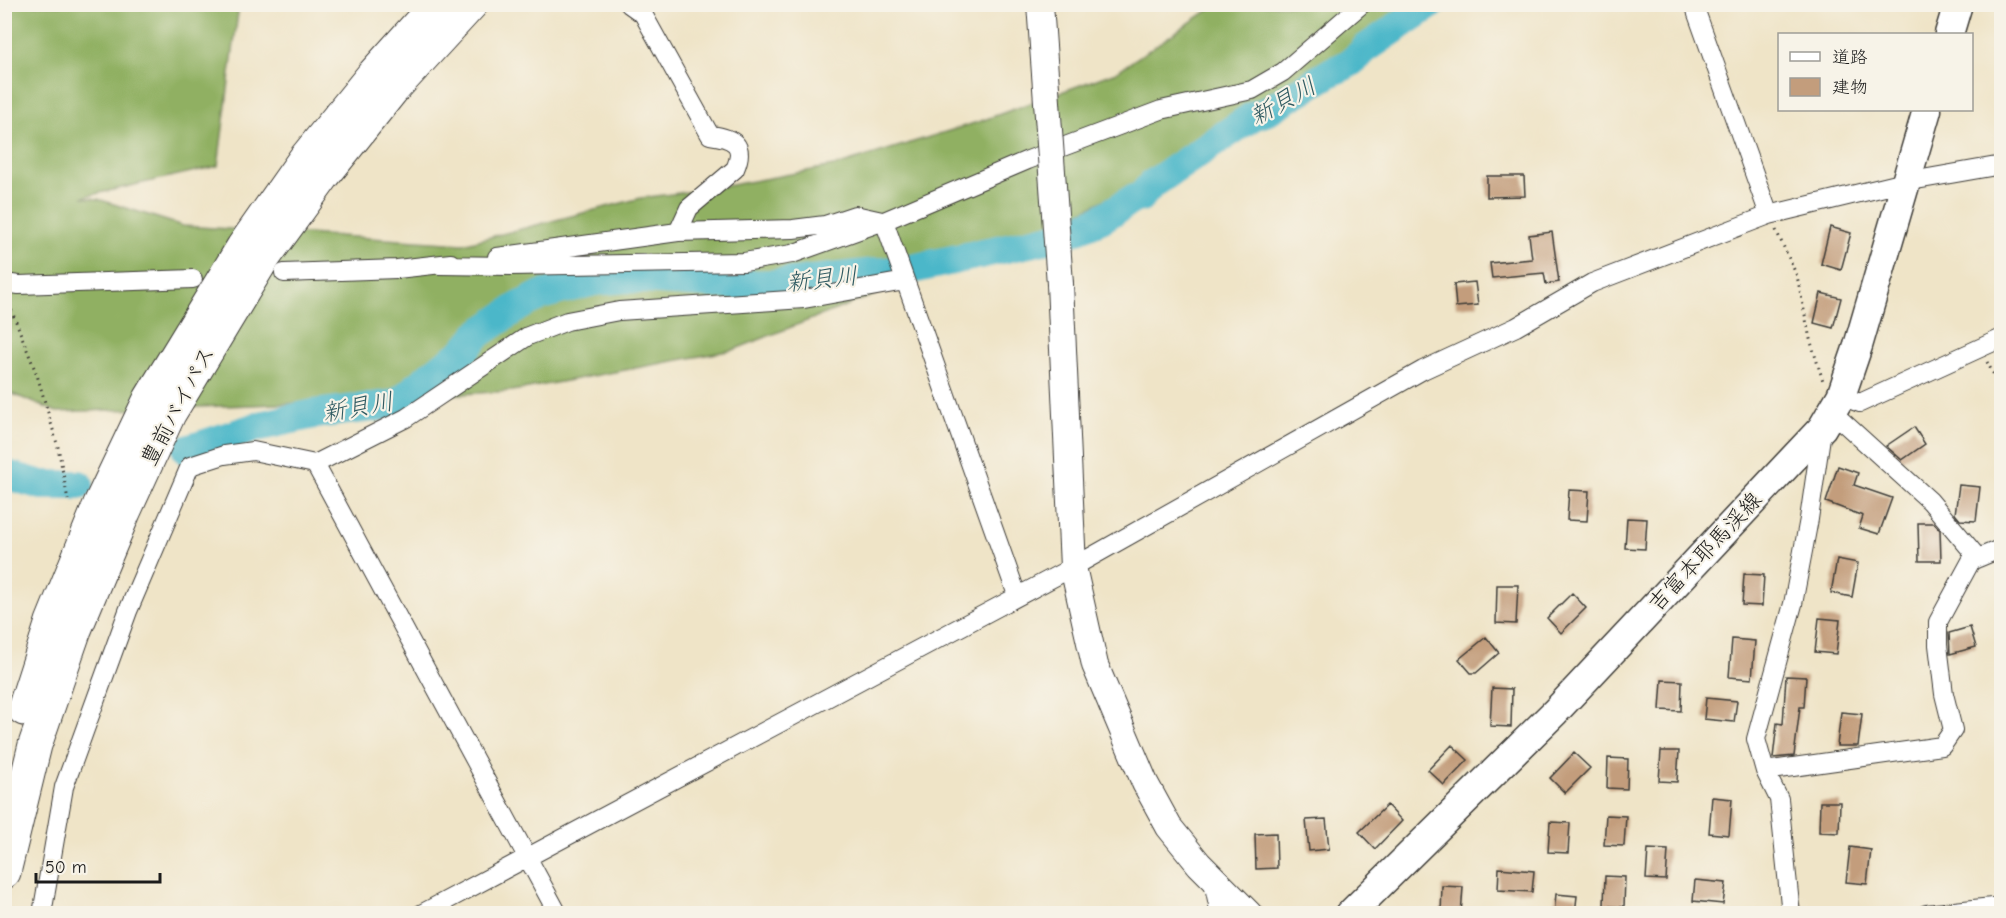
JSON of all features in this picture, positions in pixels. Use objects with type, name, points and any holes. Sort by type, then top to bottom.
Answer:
[{"type":"highway","name":"豊前バイパス","points":[[4,774],[52,622],[100,504],[150,399],[243,247],[304,160],[373,75],[437,4]]},
{"type":"highway","name":"豊前バイパス","points":[[4,872],[35,745],[74,632],[124,512],[169,414],[262,260],[324,175],[392,90],[471,4]]},
{"type":"main road","points":[[1949,33],[1958,4]]},
{"type":"main road","name":"吉富本耶馬渓線","points":[[1350,914],[1555,712],[1832,412],[1858,346],[1927,111]]},
{"type":"street","points":[[629,4],[643,14],[710,135],[727,137],[735,142],[739,149],[739,160],[735,169],[689,208],[678,232]]},
{"type":"street","points":[[1040,4],[1060,284],[1073,567],[1095,665],[1145,783],[1169,827],[1198,864],[1249,914]]},
{"type":"street","points":[[439,265],[744,262],[792,254],[884,221],[1028,160],[1161,110],[1251,90],[1283,72],[1362,4]]},
{"type":"street","points":[[1695,4],[1696,14],[1769,215]]},
{"type":"street","points":[[421,914],[1073,567],[1424,370],[1516,327],[1592,284],[1769,215],[1905,182],[2001,165]]},
{"type":"street","points":[[284,273],[397,269],[439,265],[678,232],[793,230],[825,225],[855,215],[884,221]]},
{"type":"street","points":[[884,221],[1017,595]]},
{"type":"street","points":[[4,283],[19,285],[193,279]]},
{"type":"street","points":[[42,914],[64,787],[128,611],[190,465],[225,455],[253,451],[315,464],[406,418],[528,336],[567,321],[619,311],[804,299],[905,281]]},
{"type":"street","points":[[1832,412],[1860,404],[2001,338]]},
{"type":"street","points":[[1832,412],[1930,501],[1978,558]]},
{"type":"street","points":[[1791,914],[1779,799],[1766,771],[1756,739],[1793,604],[1832,412]]},
{"type":"street","points":[[315,464],[558,914]]},
{"type":"street","points":[[1766,771],[1942,746],[1953,730],[1944,694],[1938,645],[1938,622],[1971,561],[2001,548]]},
{"type":"street","points":[[1212,877],[1220,914]]},
{"type":"street","points":[[1926,914],[2001,906]]},
{"type":"path","points":[[1769,215],[1797,276],[1810,339],[1832,412]]},
{"type":"path","points":[[4,293],[37,375],[58,447],[68,500]]},
{"type":"path","points":[[1980,348],[2001,390]]},
{"type":"green space","points":[[4,5],[239,5],[218,166],[82,197],[98,199],[183,226],[463,244],[641,198],[710,189],[839,165],[981,121],[1116,72],[1216,5],[1410,5],[1233,134],[1034,236],[733,350],[512,391],[305,403],[57,412],[5,391]]},
{"type":"building","points":[[1487,176],[1524,176],[1525,196],[1487,197]]},
{"type":"building","points":[[1830,227],[1851,233],[1841,270],[1821,264]]},
{"type":"building","points":[[1552,232],[1559,282],[1546,284],[1544,273],[1492,278],[1490,263],[1532,259],[1529,235]]},
{"type":"building","points":[[1475,282],[1478,305],[1456,307],[1454,284]]},
{"type":"building","points":[[1821,293],[1841,298],[1833,328],[1814,323]]},
{"type":"building","points":[[1914,427],[1925,444],[1902,460],[1886,446]]},
{"type":"building","points":[[1838,466],[1858,473],[1854,485],[1892,498],[1879,534],[1859,528],[1863,516],[1826,502]]},
{"type":"building","points":[[1959,485],[1980,487],[1976,521],[1960,520],[1955,514]]},
{"type":"building","points":[[1569,490],[1589,491],[1587,521],[1567,520]]},
{"type":"building","points":[[1627,518],[1647,519],[1645,549],[1625,548]]},
{"type":"building","points":[[1918,523],[1934,523],[1940,530],[1941,561],[1919,561]]},
{"type":"building","points":[[1837,559],[1858,563],[1852,597],[1831,593]]},
{"type":"building","points":[[1744,574],[1764,575],[1762,606],[1742,605]]},
{"type":"building","points":[[1497,585],[1518,585],[1516,624],[1496,623]]},
{"type":"building","points":[[1572,593],[1586,608],[1561,633],[1547,618]]},
{"type":"building","points":[[1819,618],[1840,620],[1836,654],[1815,652]]},
{"type":"building","points":[[1970,627],[1976,647],[1950,654],[1949,633]]},
{"type":"building","points":[[1486,637],[1499,653],[1476,673],[1471,673],[1459,659]]},
{"type":"building","points":[[1732,639],[1755,641],[1752,679],[1729,677]]},
{"type":"building","points":[[1786,676],[1806,677],[1804,707],[1800,707],[1794,756],[1773,758],[1777,723],[1783,724]]},
{"type":"building","points":[[1662,680],[1682,681],[1681,711],[1660,710]]},
{"type":"building","points":[[1492,688],[1512,689],[1511,727],[1490,726]]},
{"type":"building","points":[[1706,698],[1737,701],[1734,722],[1704,719]]},
{"type":"building","points":[[1841,712],[1862,714],[1858,746],[1837,746]]},
{"type":"building","points":[[1452,745],[1468,760],[1444,785],[1428,770]]},
{"type":"building","points":[[1661,751],[1679,751],[1677,782],[1659,781]]},
{"type":"building","points":[[1574,753],[1590,768],[1565,793],[1550,778]]},
{"type":"building","points":[[1608,758],[1628,759],[1627,789],[1607,788]]},
{"type":"building","points":[[1712,797],[1732,799],[1729,835],[1709,833]]},
{"type":"building","points":[[1820,802],[1840,802],[1839,833],[1819,832]]},
{"type":"building","points":[[1387,805],[1402,821],[1375,849],[1359,832]]},
{"type":"building","points":[[1606,815],[1626,816],[1624,846],[1604,845]]},
{"type":"building","points":[[1326,819],[1329,849],[1309,851],[1306,820]]},
{"type":"building","points":[[1550,822],[1570,823],[1568,853],[1548,852]]},
{"type":"building","points":[[1276,833],[1277,868],[1256,869],[1255,834]]},
{"type":"building","points":[[1850,847],[1871,850],[1867,884],[1846,882]]},
{"type":"building","points":[[1648,849],[1668,850],[1666,880],[1646,879]]},
{"type":"building","points":[[1499,868],[1534,871],[1532,892],[1498,890]]},
{"type":"building","points":[[1605,876],[1625,877],[1624,907],[1604,906]]},
{"type":"building","points":[[1695,880],[1726,883],[1723,904],[1693,901]]},
{"type":"building","points":[[1442,886],[1463,887],[1461,914],[1441,914]]},
{"type":"building","points":[[1556,894],[1577,896],[1575,914],[1554,914]]},
{"type":"waterway","name":"新貝川","points":[[187,450],[260,426],[314,414],[397,404],[432,374],[462,353],[477,335],[518,307],[541,295],[595,281],[627,278],[735,285],[775,284],[912,269],[1061,236],[1101,219],[1133,199],[1141,197],[1151,185],[1253,116],[1265,112],[1346,65],[1365,49],[1431,4]]},
{"type":"waterway","name":"新貝川","points":[[4,474],[42,485],[79,485]]}]
